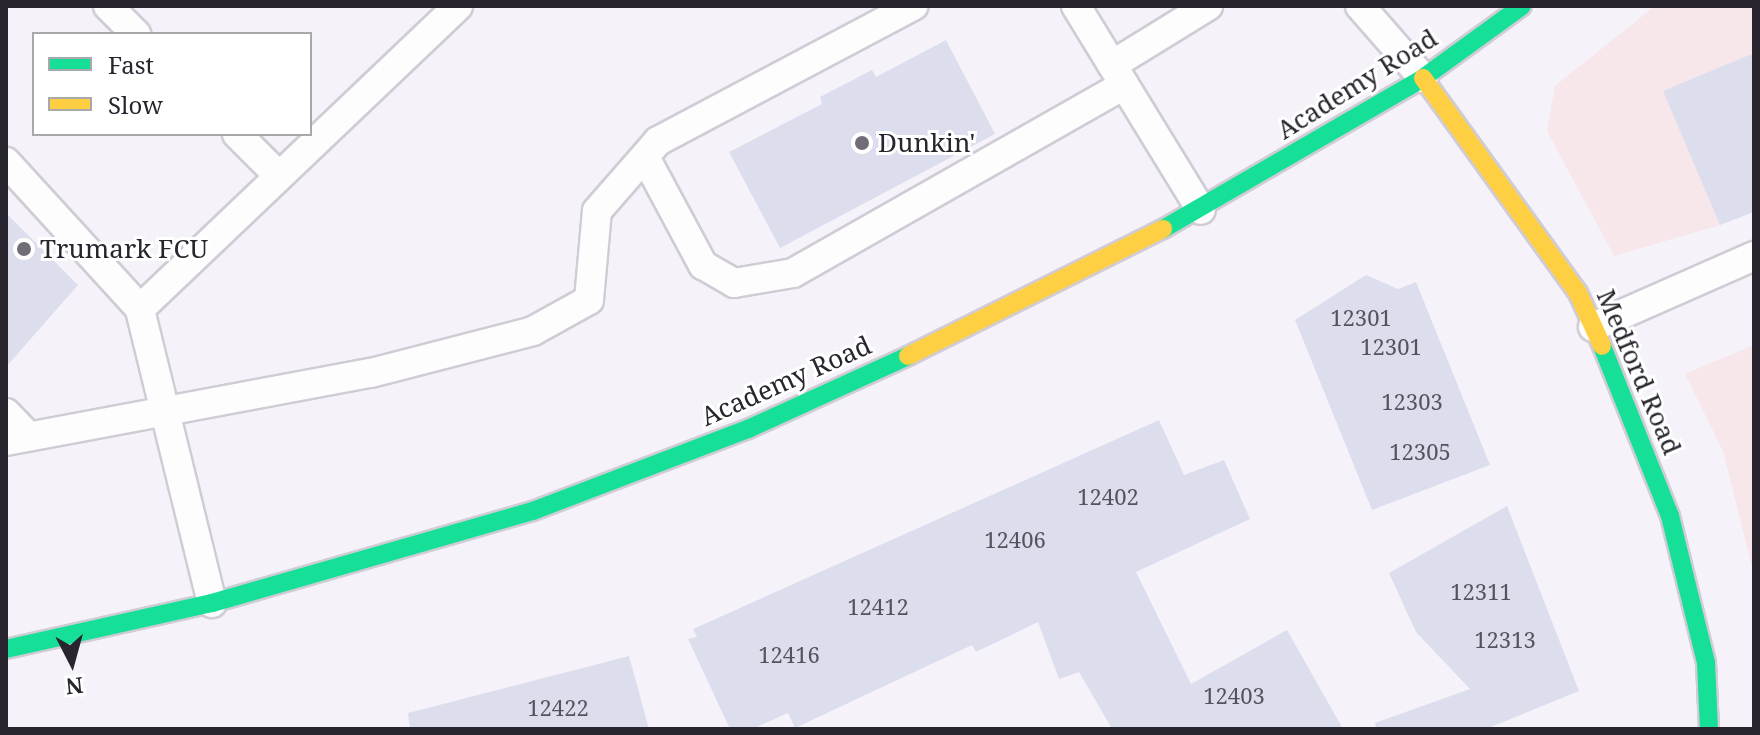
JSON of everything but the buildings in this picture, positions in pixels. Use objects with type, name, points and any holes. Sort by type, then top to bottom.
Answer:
[{"type":"main road","name":"Academy Road","points":[[6,649],[212,603],[533,511],[748,429],[951,337],[1201,210],[1423,78],[1522,6]]},
{"type":"main road","name":"Medford Road","points":[[1423,78],[1521,208],[1578,293],[1593,327],[1670,516],[1706,663],[1709,729]]},
{"type":"lane","points":[[108,6],[134,32]]},
{"type":"lane","points":[[140,309],[458,6]]},
{"type":"lane","points":[[6,413],[17,439],[371,373],[533,331],[589,300],[597,211],[658,141],[913,6]]},
{"type":"lane","points":[[1076,6],[1201,210]]},
{"type":"lane","points":[[645,157],[703,265],[734,283],[793,273],[1118,75],[1208,6]]},
{"type":"lane","points":[[1360,6],[1423,78]]},
{"type":"lane","points":[[239,136],[279,176]]},
{"type":"lane","points":[[6,162],[140,309],[212,603]]},
{"type":"lane","points":[[1593,327],[1754,256]]},
{"type":"shaded area","points":[[1655,6],[1754,6],[1754,53],[1664,91],[1720,225],[1614,256],[1547,131],[1555,86]]},
{"type":"shaded area","points":[[1754,345],[1754,575],[1723,451],[1685,374]]},
{"type":"traffic: fast","points":[[1163,229],[1423,78],[1522,6]]},
{"type":"traffic: fast","points":[[1602,346],[1670,516],[1706,663],[1709,729]]},
{"type":"traffic: fast","points":[[6,649],[212,603],[533,511],[748,429],[908,356]]},
{"type":"traffic: slow","points":[[1423,78],[1578,293],[1602,346]]},
{"type":"traffic: slow","points":[[908,356],[1163,229]]},
{"type":"place","name":"Dunkin'","points":[[862,143]]},
{"type":"place","name":"Trumark FCU","points":[[24,249]]}]
